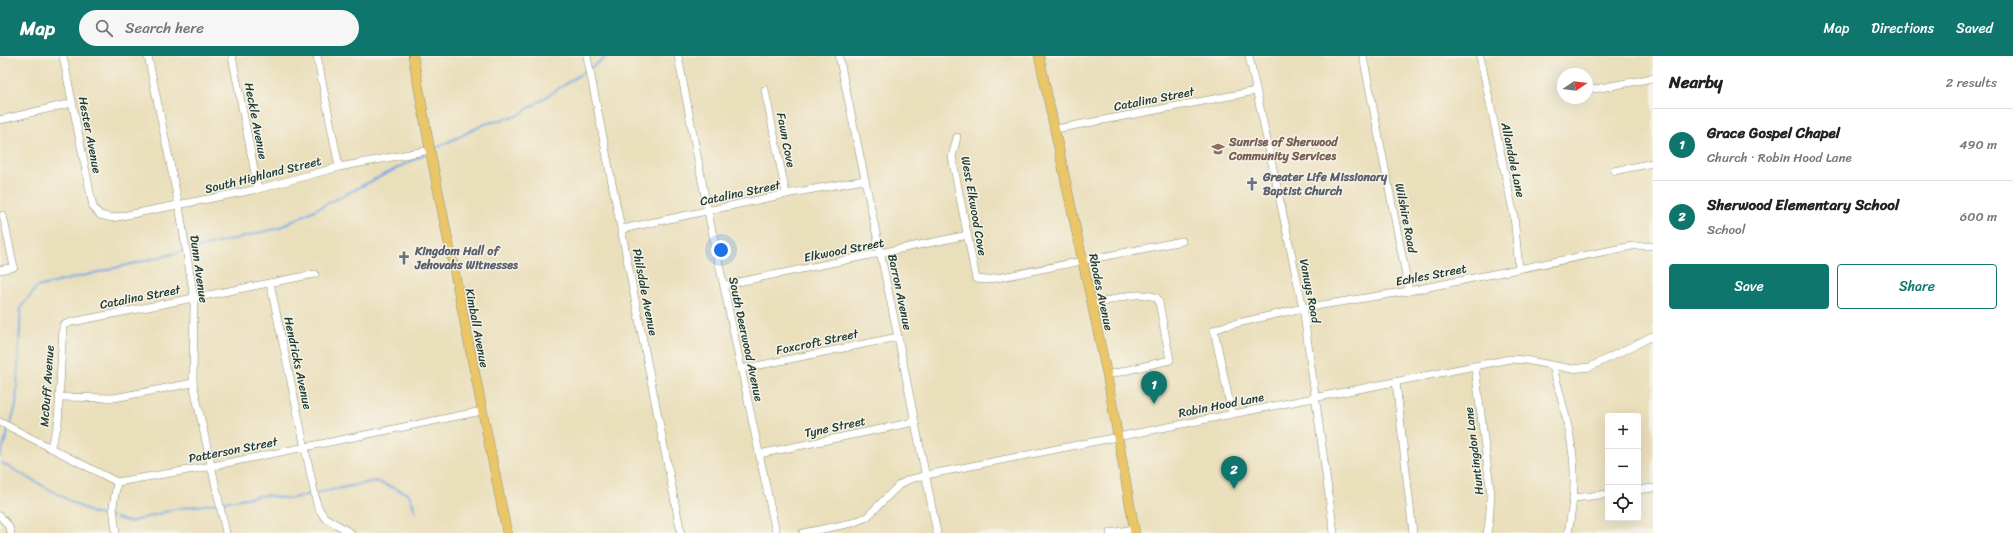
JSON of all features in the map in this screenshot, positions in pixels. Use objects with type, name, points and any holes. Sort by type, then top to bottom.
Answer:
[{"type":"main road","name":"Kimball Avenue","points":[[413,56],[430,150],[507,533]]},
{"type":"main road","name":"Rhodes Avenue","points":[[1039,56],[1056,128],[1091,305],[1107,375],[1135,531]]},
{"type":"street","name":"Hester Avenue","points":[[63,56],[93,207],[100,215]]},
{"type":"street","name":"Dunn Avenue","points":[[148,56],[179,206],[194,298],[193,383],[226,533]]},
{"type":"street","name":"Heckle Avenue","points":[[232,56],[258,189]]},
{"type":"street","points":[[317,56],[339,167]]},
{"type":"street","name":"Philsdale Avenue","points":[[587,56],[681,533]]},
{"type":"street","name":"South Deerwood Avenue","points":[[678,56],[708,212],[776,533]]},
{"type":"street","name":"Barron Avenue","points":[[839,56],[864,180],[881,254],[937,533]]},
{"type":"street","name":"Vanuys Road","points":[[1249,56],[1303,308],[1314,397],[1334,533]]},
{"type":"street","name":"Wilshire Road","points":[[1363,56],[1409,291]]},
{"type":"street","name":"Allandale Lane","points":[[1480,56],[1514,216],[1519,269]]},
{"type":"street","points":[[1595,89],[1653,78]]},
{"type":"street","name":"Fawn Cove","points":[[765,90],[786,194]]},
{"type":"street","name":"Catalina Street","points":[[1056,128],[1256,91]]},
{"type":"street","points":[[0,120],[72,103]]},
{"type":"street","name":"West Elkwood Cove","points":[[957,137],[952,157],[976,278],[987,280],[1082,261]]},
{"type":"street","name":"South Highland Street","points":[[100,215],[112,218],[179,206],[258,189],[339,167],[430,150]]},
{"type":"street","points":[[1614,171],[1653,163]]},
{"type":"street","name":"Catalina Street","points":[[622,229],[708,212],[786,194],[864,180]]},
{"type":"street","points":[[0,270],[14,266],[3,216]]},
{"type":"street","name":"Elkwood Street","points":[[724,285],[968,235]]},
{"type":"street","points":[[1082,261],[1182,241]]},
{"type":"street","name":"Echles Street","points":[[1232,414],[1214,330],[1303,308],[1409,291],[1632,246],[1653,246]]},
{"type":"street","name":"Catalina Street","points":[[63,325],[315,274]]},
{"type":"street","name":"Hendricks Avenue","points":[[270,283],[317,505],[324,517],[351,533]]},
{"type":"street","points":[[1091,305],[1130,296],[1153,296],[1157,298],[1159,302],[1170,360],[1167,363],[1107,375]]},
{"type":"street","name":"McDuff Avenue","points":[[50,448],[58,425],[63,325]]},
{"type":"street","name":"Robin Hood Lane","points":[[803,533],[852,523],[867,518],[899,485],[908,480],[926,475],[1510,359],[1525,360],[1572,369],[1590,367],[1653,336]]},
{"type":"street","name":"Foxcroft Street","points":[[741,369],[898,337]]},
{"type":"street","name":"Huntingdon Lane","points":[[1475,366],[1491,495],[1487,533]]},
{"type":"street","points":[[1553,366],[1571,448],[1574,474],[1574,498],[1568,533]]},
{"type":"street","points":[[1396,382],[1413,533]]},
{"type":"street","points":[[60,396],[114,398],[193,383]]},
{"type":"street","name":"Patterson Street","points":[[117,482],[212,466],[482,412]]},
{"type":"street","points":[[0,422],[117,482],[113,507],[116,533]]},
{"type":"street","name":"Tyne Street","points":[[759,454],[915,422]]},
{"type":"street","points":[[1641,490],[1653,488]]},
{"type":"street","points":[[1574,498],[1605,494]]},
{"type":"street","points":[[0,516],[8,525],[11,533]]},
{"type":"street","points":[[1110,533],[1135,531]]},
{"type":"waterway","points":[[432,150],[485,124],[517,116],[608,56]]},
{"type":"waterway","points":[[0,457],[16,406],[21,307],[37,287],[279,228],[425,154]]},
{"type":"waterway","points":[[0,462],[92,513],[112,517]]},
{"type":"waterway","points":[[316,493],[375,481],[409,494],[416,513]]},
{"type":"waterway","points":[[222,502],[265,495],[288,499],[312,494]]},
{"type":"waterway","points":[[116,518],[130,522],[175,509],[218,503]]},
{"type":"place","name":"Sunrise of Sherwood Community Services","points":[[1218,149]]},
{"type":"place","name":"Greater Life Missionary Baptist Church","points":[[1252,184]]},
{"type":"place","name":"Kingdom Hall of Jehovahs Witnesses","points":[[404,258]]},
{"type":"place","name":"Grace Gospel Chapel","points":[[1154,404]]},
{"type":"place","name":"Sherwood Elementary School","points":[[1234,489]]}]
